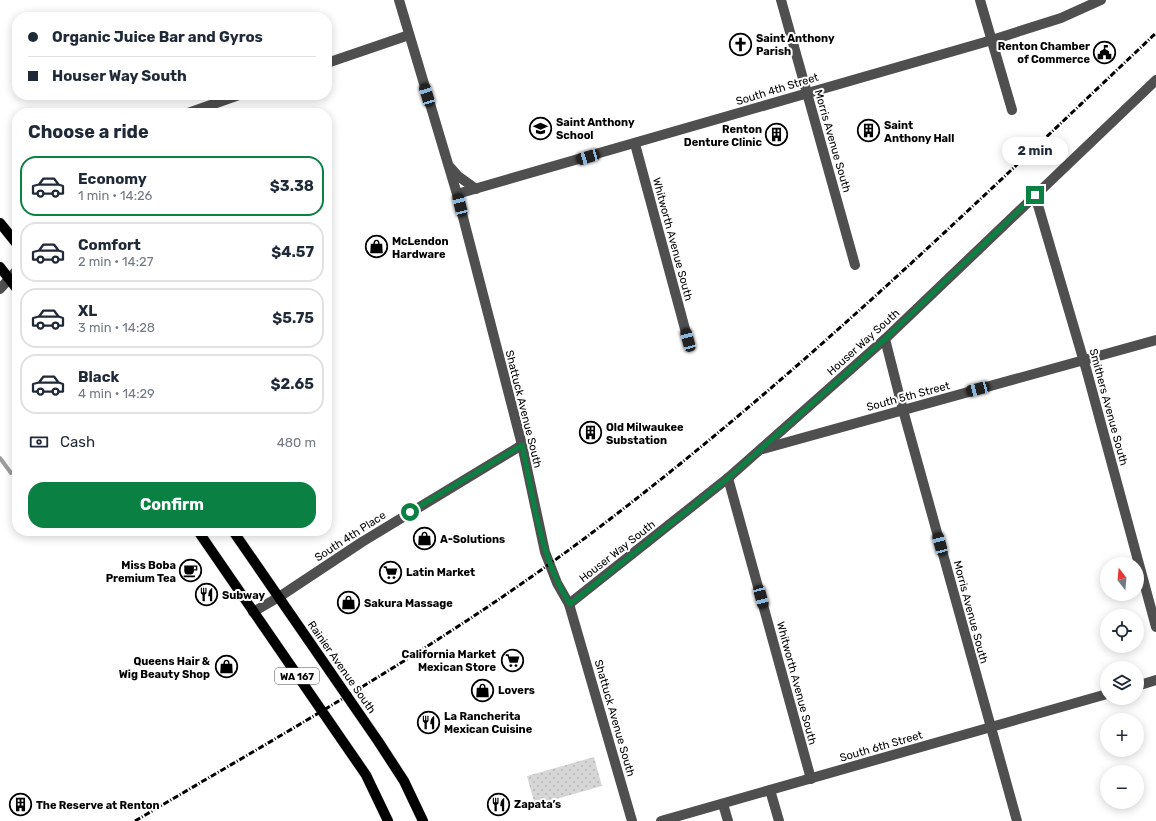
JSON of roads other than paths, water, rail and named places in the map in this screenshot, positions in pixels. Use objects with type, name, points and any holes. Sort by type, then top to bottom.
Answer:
[{"type":"main road","points":[[0,223],[12,238]]},
{"type":"main road","points":[[0,267],[12,283]]},
{"type":"main road","name":"WA 167","points":[[201,536],[366,776],[388,821]]},
{"type":"main road","name":"Rainier Avenue South","points":[[236,536],[386,752],[404,781],[423,821]]},
{"type":"street","name":"Shattuck Avenue South","points":[[399,0],[457,194],[522,445],[545,552],[557,583],[570,604],[632,821]]},
{"type":"street","name":"Morris Avenue South","points":[[781,0],[855,265]]},
{"type":"street","points":[[980,0],[1012,110]]},
{"type":"street","name":"South 4th Street","points":[[457,194],[635,144],[807,92],[992,40],[1061,18],[1102,0]]},
{"type":"street","points":[[332,62],[409,34]]},
{"type":"street","name":"Houser Way South","points":[[570,604],[728,478],[885,339],[1156,80]]},
{"type":"street","points":[[202,108],[225,100]]},
{"type":"street","name":"Whitworth Avenue South","points":[[635,144],[688,340]]},
{"type":"street","points":[[448,164],[458,176],[476,189]]},
{"type":"street","name":"Smithers Avenue South","points":[[1035,195],[1084,360],[1156,627]]},
{"type":"street","points":[[0,289],[12,276]]},
{"type":"street","name":"Morris Avenue South","points":[[885,339],[903,410],[1017,821]]},
{"type":"street","name":"South 5th Street","points":[[759,450],[1156,340]]},
{"type":"street","name":"South 4th Place","points":[[253,612],[362,542],[522,445]]},
{"type":"street","name":"Whitworth Avenue South","points":[[728,478],[811,779]]},
{"type":"street","points":[[1144,684],[1156,680]]},
{"type":"street","name":"South 6th Street","points":[[662,821],[1100,696]]},
{"type":"street","points":[[770,790],[779,821]]},
{"type":"street","points":[[723,804],[728,821]]},
{"type":"waterway","points":[[0,458],[11,473]]},
{"type":"railway","points":[[135,821],[362,687],[418,652],[528,580],[581,541],[731,422],[876,296],[1156,33]]},
{"type":"place","name":"Saint Anthony Parish","points":[[740,44]]},
{"type":"place","name":"Renton Chamber of Commerce","points":[[1105,52]]},
{"type":"place","name":"Saint Anthony School","points":[[541,128]]},
{"type":"place","name":"Saint Anthony Hall","points":[[868,131]]},
{"type":"place","name":"Renton Denture Clinic","points":[[777,135]]},
{"type":"place","name":"McLendon Hardware","points":[[377,247]]},
{"type":"place","name":"Old Milwaukee Substation","points":[[591,433]]},
{"type":"place","name":"A-Solutions","points":[[425,539]]},
{"type":"place","name":"Miss Boba Premium Tea","points":[[191,571]]},
{"type":"place","name":"Latin Market","points":[[391,572]]},
{"type":"place","name":"Subway","points":[[206,595]]},
{"type":"place","name":"Sakura Massage","points":[[348,603]]},
{"type":"place","name":"California Market Mexican Store","points":[[512,660]]},
{"type":"place","name":"Queens Hair & Wig Beauty Shop","points":[[226,667]]},
{"type":"place","name":"Lovers","points":[[483,690]]},
{"type":"place","name":"La Rancherita Mexican Cuisine","points":[[428,722]]},
{"type":"place","name":"Zapata’s","points":[[498,804]]},
{"type":"place","name":"The Reserve at Renton","points":[[21,805]]}]
